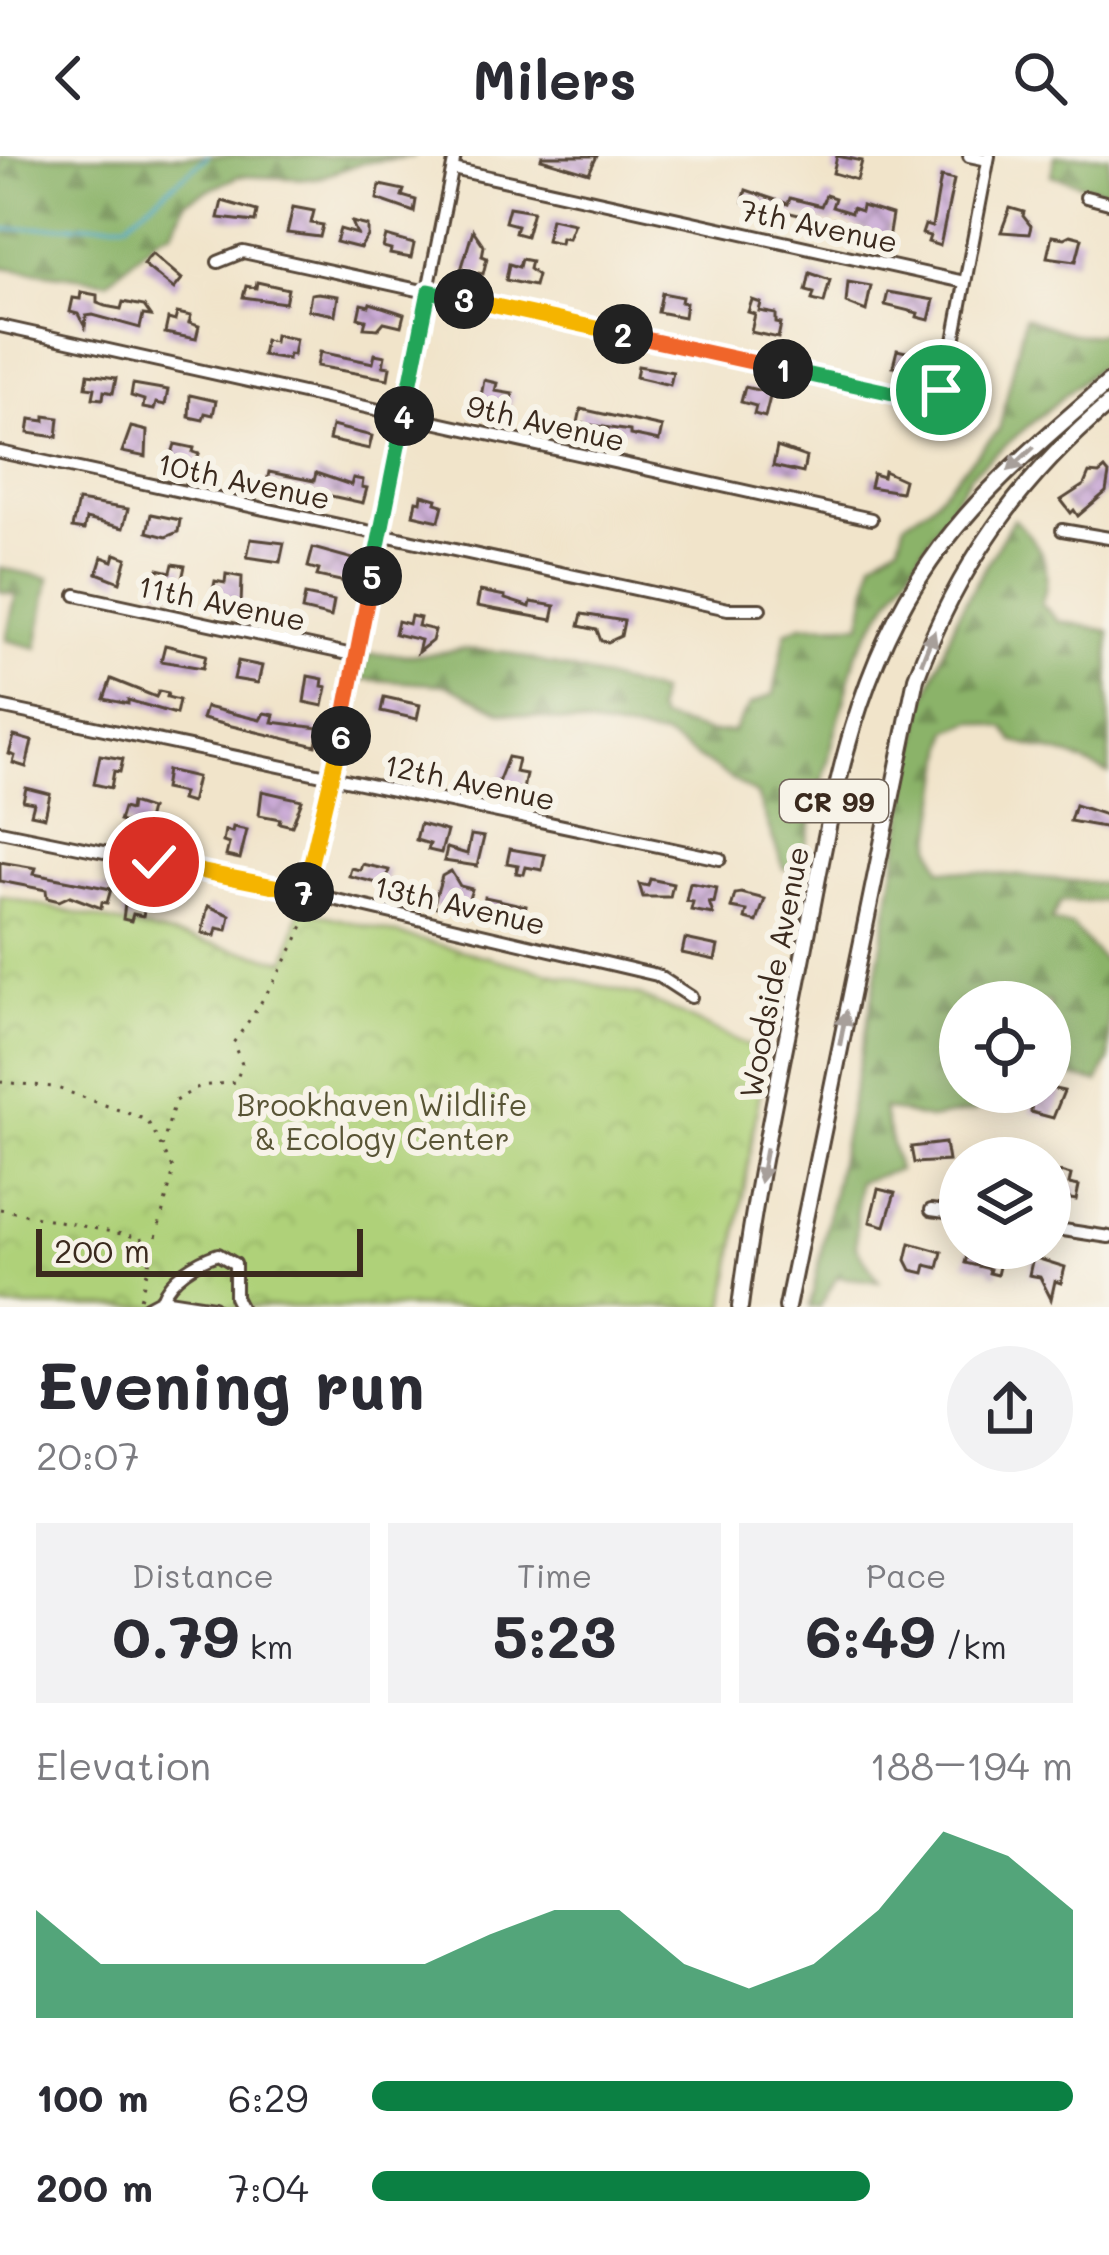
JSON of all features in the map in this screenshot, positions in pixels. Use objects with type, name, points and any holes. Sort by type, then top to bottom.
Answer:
[{"type":"main road","name":"Woodside Avenue","points":[[740,1307],[776,1094],[846,744],[872,667],[909,594],[954,530],[1008,471],[1109,382]]},
{"type":"main road","name":"CR 99","points":[[787,1307],[916,678],[946,604],[996,522],[1034,474],[1109,404]]},
{"type":"street","points":[[218,262],[243,252],[911,397],[941,390],[988,158],[969,156]]},
{"type":"street","points":[[307,893],[454,163]]},
{"type":"street","name":"7th Avenue","points":[[454,163],[964,281]]},
{"type":"street","points":[[1086,197],[1109,203]]},
{"type":"street","name":"9th Avenue","points":[[0,326],[871,519]]},
{"type":"street","name":"10th Avenue","points":[[0,452],[736,610],[760,609]]},
{"type":"street","points":[[1062,530],[1109,538]]},
{"type":"street","name":"11th Avenue","points":[[76,595],[356,656]]},
{"type":"street","name":"12th Avenue","points":[[0,706],[719,859]]},
{"type":"street","name":"13th Avenue","points":[[0,831],[307,893],[657,975],[691,997]]},
{"type":"street","points":[[931,1210],[939,1211]]},
{"type":"street","points":[[1071,1231],[1109,1237]]},
{"type":"street","points":[[162,1299],[164,1290],[200,1260],[218,1253],[235,1264],[235,1297],[240,1307]]},
{"type":"street","points":[[143,1307],[162,1299],[213,1307]]},
{"type":"path","points":[[162,1147],[175,1101],[200,1086],[236,1082],[242,1064],[233,1043],[310,910],[307,893]]},
{"type":"path","points":[[0,1082],[54,1087],[147,1120],[174,1170],[150,1259],[143,1307]]},
{"type":"path","points":[[0,1209],[141,1238],[150,1259]]},
{"type":"green space","points":[[0,156],[415,156],[361,163],[315,179],[239,176],[186,201],[172,231],[160,235],[108,281],[0,267]]},
{"type":"green space","points":[[1055,156],[1109,156],[1109,192],[1051,175]]},
{"type":"green space","points":[[1025,317],[1077,334],[1109,330],[1109,358],[971,474],[857,651],[800,866],[784,869],[757,795],[665,737],[502,712],[447,685],[360,679],[368,654],[424,655],[461,649],[504,652],[659,693],[656,711],[660,719],[710,733],[733,732],[750,705],[774,694],[786,632],[802,625],[861,624],[873,560],[899,543],[905,522],[929,506],[999,430]]},
{"type":"green space","points":[[1013,519],[1043,557],[1046,579],[1041,604],[1059,621],[1109,631],[1109,774],[1070,756],[1014,742],[1005,728],[974,721],[949,730],[932,846],[941,869],[1109,884],[1109,901],[1060,902],[1051,921],[1072,926],[1109,967],[1109,1060],[1098,1082],[1071,1076],[1071,981],[939,981],[939,1113],[964,1113],[929,1119],[883,1108],[898,1170],[858,1182],[856,1247],[879,1281],[837,1277],[820,1307],[810,1307],[874,989],[923,705],[958,614]]},
{"type":"green space","points":[[0,568],[49,578],[37,648],[6,640],[16,595],[0,591]]},
{"type":"green space","name":"Brookhaven Wildlife & Ecology Center","points":[[0,896],[286,961],[300,909],[640,996],[766,1054],[725,1307],[0,1307]]},
{"type":"building","points":[[542,156],[597,156],[589,173]]},
{"type":"building","points":[[837,156],[862,161],[857,180],[833,173]]},
{"type":"building","points":[[941,177],[954,180],[940,246],[922,234],[925,225],[932,227]]},
{"type":"building","points":[[380,185],[404,190],[402,196],[416,200],[414,212],[377,199]]},
{"type":"building","points":[[746,190],[788,204],[790,198],[821,206],[826,195],[835,198],[832,207],[851,213],[852,208],[861,211],[862,206],[892,215],[888,239],[834,219],[833,223],[743,202]]},
{"type":"building","points":[[222,201],[257,211],[255,222],[218,218]]},
{"type":"building","points":[[293,207],[314,211],[311,223],[323,225],[320,237],[287,233]]},
{"type":"building","points":[[509,207],[533,211],[526,236],[515,233],[517,225],[505,222]]},
{"type":"building","points":[[1010,208],[1024,212],[1031,226],[1029,234],[1001,232]]},
{"type":"building","points":[[551,218],[574,223],[568,238],[561,237],[560,243],[546,240]]},
{"type":"building","points":[[352,222],[368,226],[360,248],[336,242],[340,229],[357,234]]},
{"type":"building","points":[[473,230],[487,258],[483,274],[461,270]]},
{"type":"building","points":[[386,236],[414,244],[411,258],[383,248]]},
{"type":"building","points":[[1052,236],[1082,238],[1076,261],[1047,257]]},
{"type":"building","points":[[152,253],[182,279],[174,289],[143,264]]},
{"type":"building","points":[[521,259],[531,261],[529,269],[537,275],[534,286],[506,280],[509,264],[519,267]]},
{"type":"building","points":[[810,273],[830,280],[824,303],[812,300],[814,293],[806,291]]},
{"type":"building","points":[[257,282],[288,289],[285,303],[243,297],[246,286],[256,288]]},
{"type":"building","points":[[848,282],[871,286],[866,311],[846,303]]},
{"type":"building","points":[[81,292],[97,295],[97,303],[105,306],[121,309],[123,302],[144,306],[151,316],[143,315],[140,328],[86,316],[85,327],[78,314],[70,312],[73,298],[80,299]]},
{"type":"building","points":[[888,292],[934,300],[929,320],[885,305]]},
{"type":"building","points":[[662,293],[682,297],[684,317],[658,312]]},
{"type":"building","points":[[311,294],[338,296],[335,315],[308,310]]},
{"type":"building","points":[[752,300],[761,303],[759,311],[776,314],[776,323],[781,324],[778,338],[751,332],[755,314],[748,312]]},
{"type":"building","points":[[361,304],[404,314],[401,326],[384,322],[378,329],[364,328],[366,320],[358,318]]},
{"type":"building","points":[[177,313],[191,316],[189,323],[199,326],[196,339],[165,333],[168,319],[175,321]]},
{"type":"building","points":[[275,335],[296,339],[288,359],[262,355],[265,340],[274,342]]},
{"type":"building","points":[[897,350],[928,357],[925,370],[893,366]]},
{"type":"building","points":[[320,352],[373,363],[375,354],[385,356],[388,379],[317,366]]},
{"type":"building","points":[[638,366],[673,372],[670,385],[636,377]]},
{"type":"building","points":[[88,374],[116,378],[113,393],[104,391],[103,399],[93,398],[95,388],[86,387]]},
{"type":"building","points":[[484,380],[497,383],[495,391],[513,394],[510,408],[480,402]]},
{"type":"building","points":[[133,384],[168,390],[165,405],[143,408],[144,400],[131,396]]},
{"type":"building","points":[[745,387],[771,393],[765,417],[754,414],[756,406],[741,402]]},
{"type":"building","points":[[190,395],[216,401],[213,415],[205,413],[203,420],[189,417]]},
{"type":"building","points":[[581,409],[662,427],[659,441],[578,423]]},
{"type":"building","points":[[45,416],[59,418],[57,437],[28,433],[30,419],[45,421]]},
{"type":"building","points":[[332,426],[372,436],[369,449],[329,440]]},
{"type":"building","points":[[131,427],[147,431],[146,457],[122,452]]},
{"type":"building","points":[[175,444],[194,448],[199,454],[195,468],[169,463]]},
{"type":"building","points":[[777,447],[806,457],[803,473],[773,466]]},
{"type":"building","points":[[1105,469],[1109,474],[1106,492],[1078,516],[1074,510],[1071,513],[1061,500],[1084,485],[1089,473]]},
{"type":"building","points":[[884,471],[904,480],[901,492],[870,487],[873,474],[883,477]]},
{"type":"building","points":[[269,472],[314,481],[316,473],[351,485],[353,478],[363,480],[362,487],[367,488],[363,503],[267,482]]},
{"type":"building","points":[[422,495],[443,505],[439,521],[413,515]]},
{"type":"building","points":[[78,501],[128,509],[123,528],[86,519],[84,530],[72,528]]},
{"type":"building","points":[[151,514],[180,520],[178,532],[166,537],[147,532]]},
{"type":"building","points":[[251,539],[284,543],[280,562],[247,557]]},
{"type":"building","points":[[313,548],[353,559],[345,582],[317,576],[319,570],[308,567]]},
{"type":"building","points":[[115,554],[127,558],[120,582],[97,573],[102,557],[113,561]]},
{"type":"building","points":[[173,564],[185,566],[179,593],[154,588],[158,569],[171,572]]},
{"type":"building","points":[[226,574],[242,577],[241,606],[211,600],[215,581],[225,583]]},
{"type":"building","points":[[480,591],[530,607],[531,602],[555,606],[552,620],[477,606]]},
{"type":"building","points":[[305,595],[334,601],[331,617],[302,610]]},
{"type":"building","points":[[582,614],[624,621],[621,636],[601,641],[597,630],[579,626]]},
{"type":"building","points":[[411,616],[420,618],[418,626],[435,630],[432,641],[418,652],[421,640],[395,634],[398,621],[409,624]]},
{"type":"building","points":[[165,645],[206,655],[203,668],[161,661]]},
{"type":"building","points":[[238,661],[262,666],[258,683],[234,679]]},
{"type":"building","points":[[308,676],[323,679],[322,686],[327,687],[323,706],[304,702]]},
{"type":"building","points":[[111,679],[156,697],[159,691],[168,693],[167,697],[179,700],[176,714],[128,700],[128,704],[104,699]]},
{"type":"building","points":[[384,697],[420,705],[417,719],[381,711]]},
{"type":"building","points":[[206,707],[260,720],[264,713],[274,715],[272,722],[319,728],[316,746],[202,719]]},
{"type":"building","points":[[14,736],[32,741],[26,767],[13,763],[15,756],[9,754]]},
{"type":"building","points":[[100,755],[123,759],[120,772],[114,771],[111,788],[94,784]]},
{"type":"building","points":[[508,757],[518,759],[515,772],[526,774],[523,790],[497,785]]},
{"type":"building","points":[[167,770],[197,777],[191,803],[181,800],[183,793],[164,789]]},
{"type":"building","points":[[26,788],[50,794],[45,817],[31,814],[34,803],[23,801]]},
{"type":"building","points":[[262,791],[302,800],[292,826],[259,815]]},
{"type":"building","points":[[131,803],[150,809],[143,837],[130,834],[132,825],[119,821],[123,808],[130,810]]},
{"type":"building","points":[[1075,805],[1109,816],[1109,828],[1070,821]]},
{"type":"building","points":[[420,824],[447,831],[441,853],[416,840]]},
{"type":"building","points":[[233,827],[247,830],[240,859],[226,856],[225,830],[232,832]]},
{"type":"building","points":[[471,835],[484,837],[477,866],[444,861],[447,848],[467,854]]},
{"type":"building","points":[[510,849],[545,855],[542,870],[526,867],[524,874],[516,873],[518,865],[507,863]]},
{"type":"building","points":[[0,862],[36,868],[34,874],[111,889],[107,903],[102,902],[101,908],[70,896],[59,901],[47,898],[46,890],[0,881]]},
{"type":"building","points":[[362,864],[389,870],[385,885],[349,876],[351,868],[360,870]]},
{"type":"building","points":[[451,871],[460,886],[472,889],[467,905],[446,899],[444,909],[433,906],[442,876]]},
{"type":"building","points":[[650,879],[673,884],[670,897],[643,897],[639,884],[648,886]]},
{"type":"building","points":[[690,883],[717,888],[714,903],[709,902],[713,914],[691,910],[693,902],[686,901]]},
{"type":"building","points":[[127,889],[141,892],[138,903],[145,905],[143,916],[133,914],[131,921],[123,919]]},
{"type":"building","points":[[735,894],[765,899],[757,922],[745,919],[747,911],[731,908]]},
{"type":"building","points":[[485,897],[526,906],[524,916],[514,920],[494,916],[483,910]]},
{"type":"building","points":[[208,906],[230,915],[227,930],[217,928],[215,936],[202,933]]},
{"type":"building","points":[[685,939],[718,946],[715,960],[682,953]]},
{"type":"building","points":[[939,1144],[939,1162],[914,1163],[911,1147]]},
{"type":"building","points":[[1071,1184],[1079,1186],[1076,1200],[1071,1199]]},
{"type":"building","points":[[878,1189],[895,1193],[885,1226],[870,1222]]},
{"type":"building","points":[[910,1243],[939,1251],[938,1268],[926,1265],[924,1273],[911,1270],[906,1260]]},
{"type":"building","points":[[1030,1269],[1064,1269],[1061,1283],[1055,1281],[1051,1299],[1040,1277],[1029,1275]]},
{"type":"waterway","points":[[0,230],[127,222],[208,156]]},
{"type":"route","points":[[154,862],[307,893],[429,291],[911,397],[941,390]]}]
